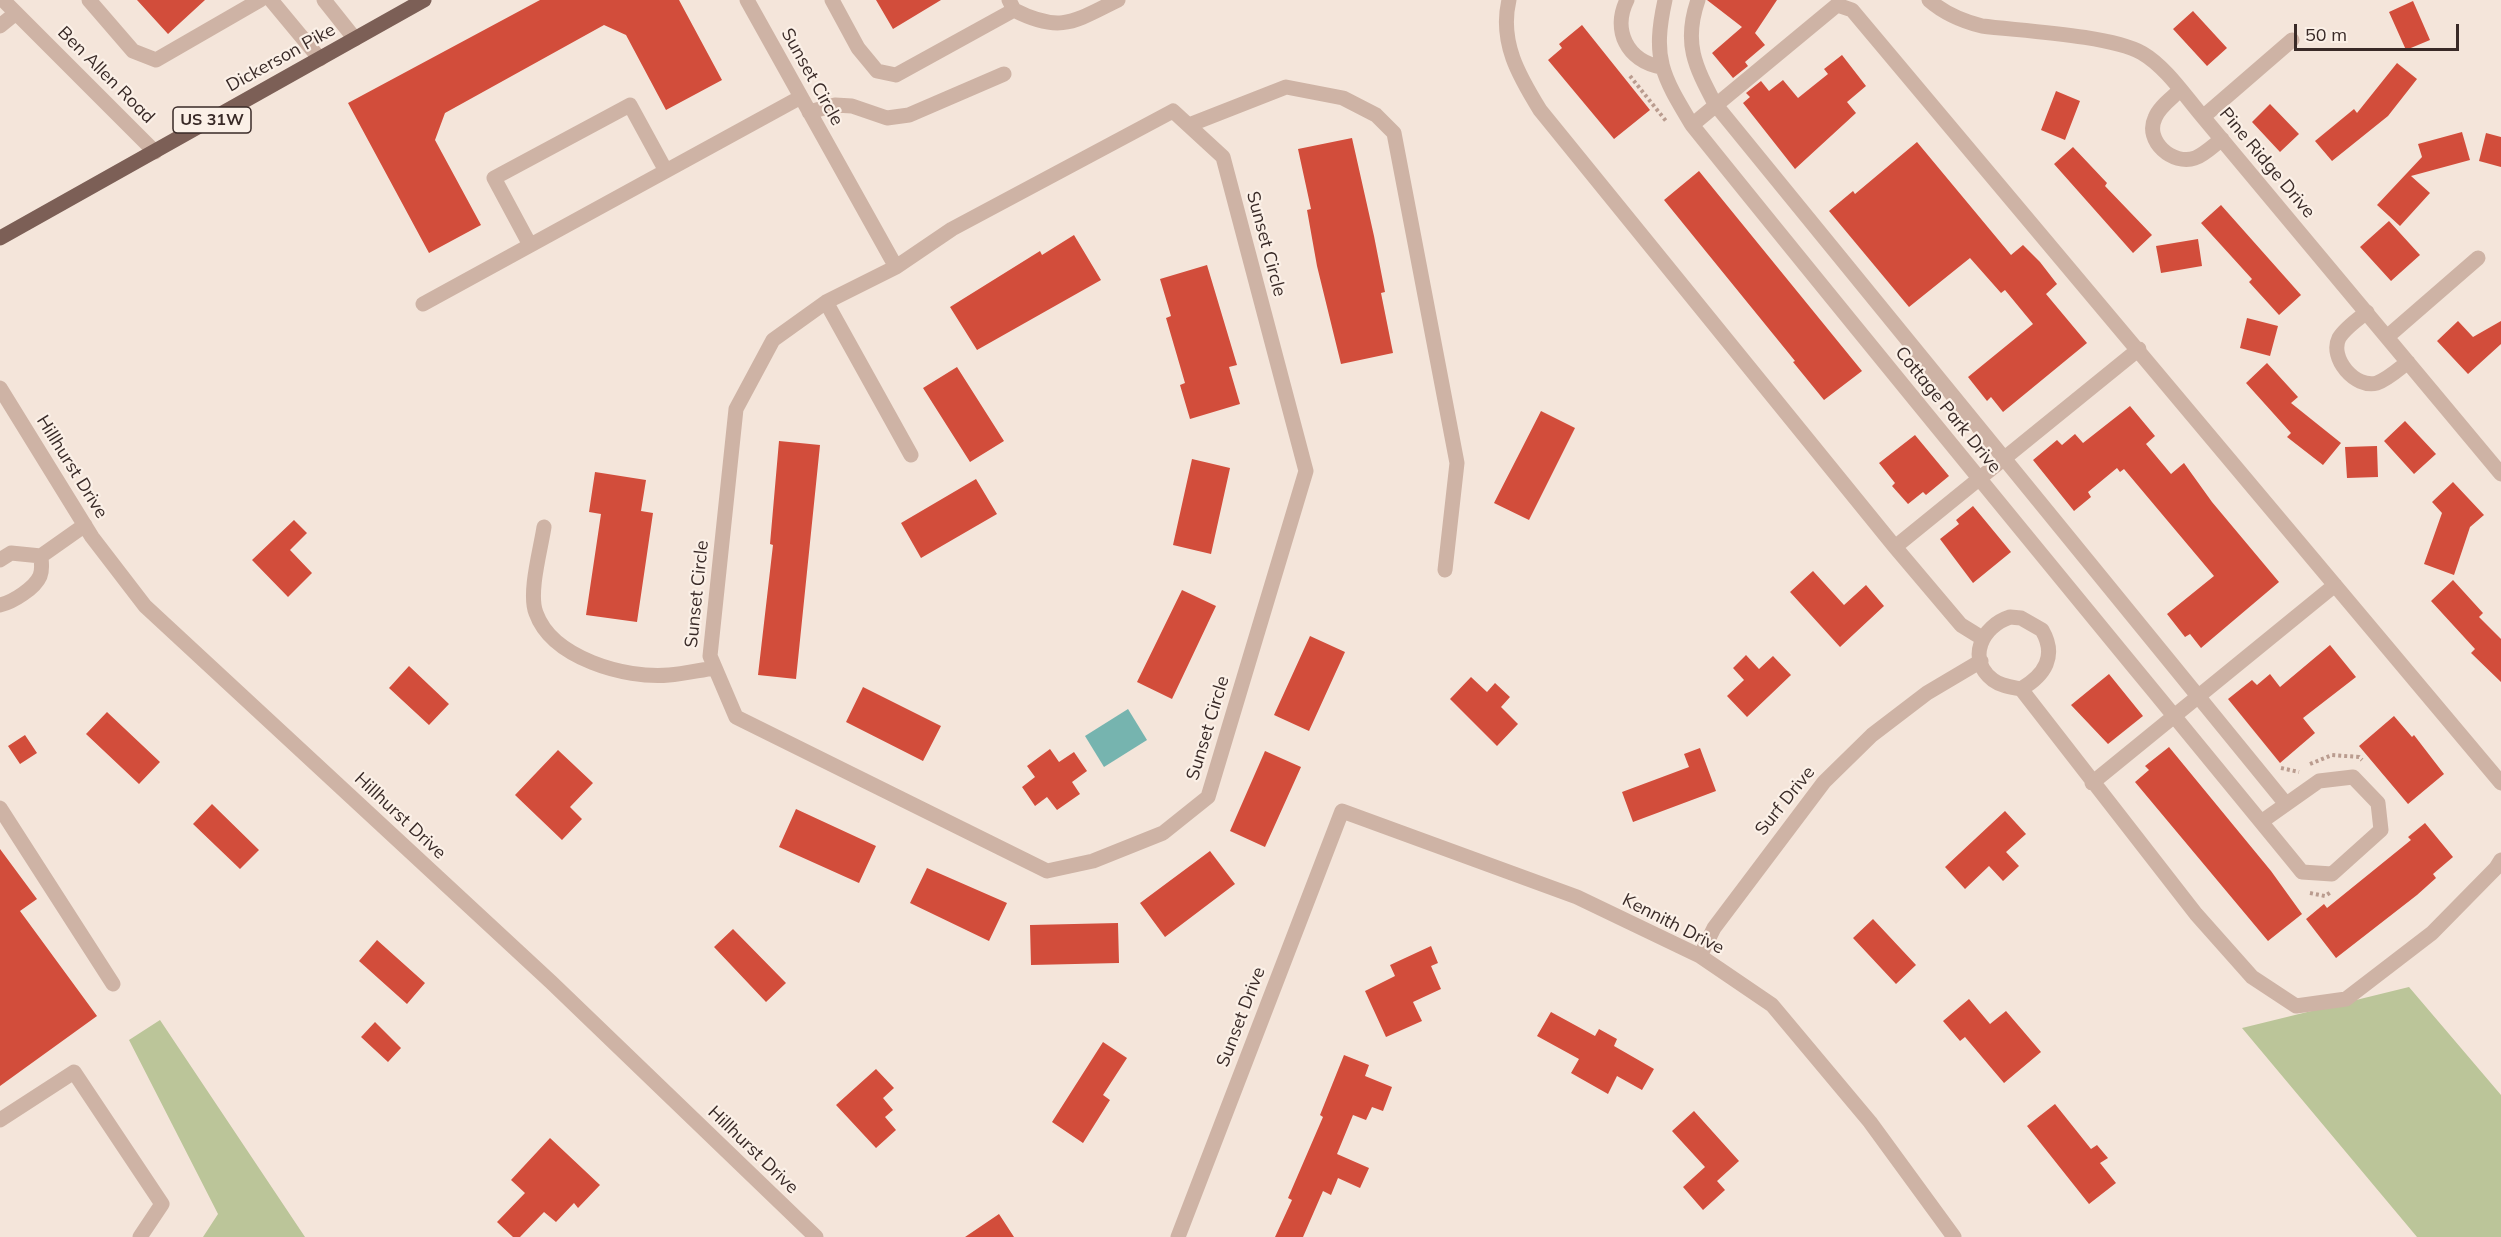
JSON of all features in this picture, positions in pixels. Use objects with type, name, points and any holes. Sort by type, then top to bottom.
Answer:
[{"type":"main road","name":"Dickerson Pike","points":[[0,238],[424,0]]},
{"type":"street","points":[[89,0],[133,51],[156,60],[260,0]]},
{"type":"street","points":[[271,0],[320,59]]},
{"type":"street","points":[[324,0],[355,39]]},
{"type":"street","name":"Sunset Circle","points":[[747,0],[896,267]]},
{"type":"street","points":[[832,0],[858,48],[877,71],[896,75],[1012,5],[1037,22],[1055,25],[1085,16],[1118,0]]},
{"type":"street","points":[[1509,0],[1507,39],[1516,72],[1540,110],[1895,548],[1961,625],[1982,638]]},
{"type":"street","points":[[1627,0],[1622,11],[1624,40],[1631,52],[1645,64],[1661,66]]},
{"type":"street","name":"Cottage Park Drive","points":[[1665,0],[1660,34],[1661,66],[1668,85],[1692,124],[1979,478],[2174,717],[2302,872],[2332,874],[2381,830],[2378,803],[2353,777],[2319,781],[2261,822]]},
{"type":"street","name":"Cottage Park Drive","points":[[1698,0],[1691,39],[1695,66],[1715,104],[2286,804]]},
{"type":"street","name":"Pine Ridge Drive","points":[[1929,0],[1941,10],[1962,21],[1982,26],[2119,43],[2143,54],[2180,90],[2222,139],[2501,474]]},
{"type":"street","points":[[0,26],[8,4]]},
{"type":"street","name":"Ben Allen Road","points":[[8,4],[155,152]]},
{"type":"street","points":[[1692,124],[1837,5],[1852,10],[2139,349],[2501,783]]},
{"type":"street","points":[[2203,117],[2292,40]]},
{"type":"street","points":[[809,112],[835,105],[852,106],[887,118],[909,115],[1004,74]]},
{"type":"street","points":[[1189,125],[1286,87],[1343,98],[1376,115],[1394,133],[1456,463],[1445,570]]},
{"type":"street","points":[[2180,90],[2154,119],[2152,128],[2162,150],[2173,158],[2197,158],[2222,139]]},
{"type":"street","points":[[423,304],[801,97]]},
{"type":"street","points":[[530,245],[494,178],[630,105],[666,171]]},
{"type":"street","name":"Sunset Circle","points":[[1173,111],[1189,125],[1223,157],[1306,471],[1208,797],[1163,833],[1093,861],[1047,871],[736,717],[710,656],[736,409],[773,339],[826,302],[896,267],[952,229],[1173,111]]},
{"type":"street","points":[[2387,337],[2478,258]]},
{"type":"street","points":[[826,302],[911,455]]},
{"type":"street","points":[[2367,312],[2340,337],[2337,347],[2339,358],[2346,370],[2366,383],[2376,383],[2408,362]]},
{"type":"street","points":[[1895,548],[2003,457],[2139,349]]},
{"type":"street","name":"Hillhurst Drive","points":[[0,388],[85,525],[144,606],[551,982],[816,1237]]},
{"type":"street","points":[[0,560],[11,553],[41,556],[85,525]]},
{"type":"street","points":[[544,526],[534,594],[535,612],[550,638],[575,656],[619,670],[667,675],[715,668]]},
{"type":"street","points":[[0,605],[30,588],[38,580],[42,569],[41,556]]},
{"type":"street","points":[[2092,783],[2335,585]]},
{"type":"street","points":[[2020,689],[2035,681],[2048,663],[2049,646],[2042,630],[2021,618],[2010,617],[1998,621],[1982,638],[1980,661],[1993,680],[2020,689],[2196,914],[2252,977],[2295,1006],[2346,999],[2432,933],[2496,868],[2501,860]]},
{"type":"street","name":"Surf Drive","points":[[1700,956],[1714,928],[1824,782],[1872,735],[1928,693],[1980,661]]},
{"type":"street","points":[[0,808],[113,984]]},
{"type":"street","name":"Kennith Drive","points":[[1342,811],[1577,897],[1700,956],[1772,1005],[1870,1122],[1954,1237]]},
{"type":"street","name":"Sunset Drive","points":[[1178,1237],[1342,811]]},
{"type":"street","points":[[0,1120],[74,1072],[162,1204],[140,1237]]},
{"type":"green space","points":[[2409,987],[2501,1095],[2501,1237],[2417,1237],[2242,1028]]},
{"type":"green space","points":[[160,1020],[305,1237],[203,1237],[218,1214],[129,1040]]},
{"type":"water","points":[[1128,709],[1147,740],[1104,767],[1085,736]]},
{"type":"building","points":[[137,0],[205,0],[168,34]]},
{"type":"building","points":[[540,0],[679,0],[722,80],[666,110],[626,35],[604,25],[445,113],[435,140],[481,225],[429,253],[348,103]]},
{"type":"building","points":[[876,0],[941,0],[893,29]]},
{"type":"building","points":[[1707,0],[1777,0],[1755,33],[1765,45],[1745,62],[1748,66],[1733,78],[1712,53],[1742,27]]},
{"type":"building","points":[[2413,1],[2430,40],[2406,50],[2389,12]]},
{"type":"building","points":[[2193,11],[2227,48],[2207,66],[2173,29]]},
{"type":"building","points":[[1582,25],[1650,110],[1614,139],[1548,60],[1562,48],[1559,44]]},
{"type":"building","points":[[1842,55],[1866,86],[1847,102],[1856,113],[1795,169],[1743,103],[1750,97],[1746,93],[1761,81],[1769,91],[1783,80],[1798,98],[1828,74],[1824,69]]},
{"type":"building","points":[[2397,63],[2417,79],[2388,116],[2332,161],[2315,141],[2354,109],[2357,113]]},
{"type":"building","points":[[2056,91],[2080,101],[2065,140],[2041,130]]},
{"type":"building","points":[[2270,104],[2299,134],[2280,152],[2252,122]]},
{"type":"building","points":[[2462,132],[2470,160],[2411,176],[2430,193],[2400,226],[2377,205],[2422,157],[2418,144]]},
{"type":"building","points":[[2486,133],[2501,137],[2501,167],[2479,161]]},
{"type":"building","points":[[1352,138],[1385,292],[1381,293],[1393,353],[1341,364],[1317,266],[1307,210],[1311,209],[1298,149]]},
{"type":"building","points":[[1917,142],[2011,255],[2023,245],[2040,262],[2057,284],[2046,294],[2087,343],[2003,412],[1991,397],[1987,401],[1968,377],[2033,324],[2005,290],[2001,293],[1970,258],[1909,307],[1829,211],[1853,191],[1855,194]]},
{"type":"building","points":[[2073,147],[2107,183],[2105,186],[2152,235],[2133,253],[2054,164]]},
{"type":"building","points":[[1699,171],[1862,371],[1824,400],[1664,200]]},
{"type":"building","points":[[2221,205],[2301,295],[2279,315],[2249,282],[2252,279],[2201,223]]},
{"type":"building","points":[[2389,221],[2420,255],[2391,281],[2360,247]]},
{"type":"building","points":[[1074,235],[1101,280],[977,350],[950,307],[1040,251],[1042,255]]},
{"type":"building","points":[[2198,239],[2202,266],[2161,273],[2156,246]]},
{"type":"building","points":[[1207,265],[1237,365],[1229,367],[1240,404],[1190,419],[1180,385],[1185,383],[1166,318],[1171,316],[1160,279]]},
{"type":"building","points":[[2247,318],[2278,326],[2270,356],[2240,348]]},
{"type":"building","points":[[2458,321],[2473,337],[2501,321],[2501,344],[2468,374],[2437,341]]},
{"type":"building","points":[[2267,363],[2298,397],[2291,403],[2341,443],[2323,465],[2287,437],[2291,433],[2246,383]]},
{"type":"building","points":[[957,367],[1004,441],[970,462],[923,388]]},
{"type":"building","points":[[2130,406],[2155,436],[2146,444],[2171,474],[2184,463],[2212,502],[2279,582],[2201,648],[2190,634],[2185,637],[2167,614],[2214,576],[2124,469],[2120,472],[2117,468],[2088,492],[2091,497],[2074,511],[2033,460],[2057,440],[2062,445],[2075,434],[2083,443]]},
{"type":"building","points":[[1541,411],[1575,428],[1529,520],[1494,503]]},
{"type":"building","points":[[2405,421],[2436,454],[2414,474],[2384,441]]},
{"type":"building","points":[[1915,435],[1949,476],[1926,495],[1923,492],[1908,504],[1892,486],[1895,483],[1879,463]]},
{"type":"building","points":[[779,441],[820,445],[796,679],[758,675],[773,545],[770,544]]},
{"type":"building","points":[[2377,446],[2378,477],[2347,478],[2345,447]]},
{"type":"building","points":[[1192,459],[1230,468],[1211,554],[1173,545]]},
{"type":"building","points":[[595,472],[646,480],[641,511],[653,513],[637,622],[586,615],[601,514],[589,512]]},
{"type":"building","points":[[976,479],[997,514],[921,558],[901,523]]},
{"type":"building","points":[[2453,482],[2484,515],[2470,527],[2454,575],[2424,564],[2442,513],[2432,502]]},
{"type":"building","points":[[1973,506],[2011,552],[1973,583],[1940,539],[1959,524],[1956,520]]},
{"type":"building","points":[[294,520],[307,533],[290,550],[312,573],[288,597],[252,560]]},
{"type":"building","points":[[1813,571],[1844,605],[1866,585],[1884,606],[1840,647],[1790,592]]},
{"type":"building","points":[[2453,580],[2483,613],[2479,617],[2501,639],[2501,682],[2471,653],[2475,649],[2431,601]]},
{"type":"building","points":[[1182,590],[1216,606],[1172,699],[1137,682]]},
{"type":"building","points":[[1310,636],[1345,652],[1309,731],[1274,715]]},
{"type":"building","points":[[2330,645],[2356,677],[2303,718],[2315,733],[2280,763],[2228,699],[2252,680],[2257,685],[2270,674],[2280,687]]},
{"type":"building","points":[[1746,655],[1759,669],[1773,656],[1791,675],[1747,717],[1727,696],[1744,680],[1733,668]]},
{"type":"building","points":[[409,666],[449,704],[429,725],[389,688]]},
{"type":"building","points":[[2109,674],[2143,716],[2108,744],[2071,705]]},
{"type":"building","points":[[1471,677],[1487,692],[1495,683],[1510,697],[1501,707],[1518,724],[1497,746],[1450,699]]},
{"type":"building","points":[[863,687],[941,726],[923,761],[846,722]]},
{"type":"building","points":[[107,712],[160,762],[139,784],[86,734]]},
{"type":"building","points":[[2394,716],[2412,737],[2414,735],[2444,774],[2408,804],[2359,746]]},
{"type":"building","points":[[25,735],[37,753],[20,764],[8,746]]},
{"type":"building","points":[[2169,747],[2271,871],[2302,914],[2268,941],[2135,782],[2149,770],[2145,766]]},
{"type":"building","points":[[1700,748],[1716,791],[1633,822],[1622,792],[1689,767],[1684,754]]},
{"type":"building","points":[[1050,749],[1059,762],[1074,752],[1087,771],[1072,782],[1080,794],[1057,810],[1047,797],[1035,806],[1022,787],[1035,777],[1027,766]]},
{"type":"building","points":[[558,750],[593,783],[570,807],[582,819],[562,840],[515,795]]},
{"type":"building","points":[[1265,751],[1301,767],[1265,847],[1230,831]]},
{"type":"building","points":[[212,804],[259,850],[240,869],[193,824]]},
{"type":"building","points":[[796,809],[876,846],[859,883],[779,847]]},
{"type":"building","points":[[2005,811],[2026,834],[2006,852],[2019,866],[2003,881],[1989,866],[1965,889],[1945,867]]},
{"type":"building","points":[[2425,823],[2453,857],[2433,874],[2436,878],[2417,895],[2336,958],[2306,919],[2324,904],[2327,908],[2411,840],[2408,837]]},
{"type":"building","points":[[0,849],[37,899],[20,911],[97,1016],[0,1086]]},
{"type":"building","points":[[1210,851],[1235,884],[1165,937],[1140,903]]},
{"type":"building","points":[[927,868],[1007,903],[989,941],[910,903]]},
{"type":"building","points":[[1873,919],[1916,965],[1896,984],[1853,938]]},
{"type":"building","points":[[1118,923],[1119,963],[1031,965],[1030,925]]},
{"type":"building","points":[[733,929],[786,983],[766,1002],[714,947]]},
{"type":"building","points":[[377,940],[425,983],[407,1004],[359,961]]},
{"type":"building","points":[[1431,946],[1438,963],[1431,966],[1441,989],[1413,1002],[1422,1021],[1386,1037],[1365,991],[1395,976],[1390,965]]},
{"type":"building","points":[[1969,999],[1990,1024],[2006,1011],[2041,1052],[2004,1083],[1965,1037],[1960,1041],[1943,1021]]},
{"type":"building","points":[[1551,1012],[1595,1036],[1599,1029],[1617,1039],[1614,1046],[1654,1069],[1642,1090],[1617,1076],[1608,1094],[1571,1073],[1579,1059],[1537,1036]]},
{"type":"building","points":[[375,1022],[401,1048],[388,1062],[361,1037]]},
{"type":"building","points":[[1103,1042],[1127,1058],[1103,1095],[1110,1100],[1083,1143],[1052,1122]]},
{"type":"building","points":[[1344,1055],[1369,1065],[1365,1076],[1392,1087],[1383,1111],[1372,1107],[1366,1120],[1353,1115],[1337,1154],[1369,1168],[1360,1188],[1338,1178],[1331,1195],[1323,1191],[1303,1237],[1275,1237],[1292,1200],[1288,1198],[1323,1117],[1320,1115]]},
{"type":"building","points":[[876,1069],[894,1088],[883,1098],[893,1110],[885,1117],[896,1130],[876,1148],[836,1105]]},
{"type":"building","points":[[2055,1104],[2091,1149],[2097,1145],[2108,1158],[2100,1163],[2116,1183],[2089,1204],[2027,1126]]},
{"type":"building","points":[[1694,1111],[1739,1161],[1717,1181],[1725,1190],[1703,1210],[1683,1187],[1705,1167],[1672,1131]]},
{"type":"building","points":[[550,1138],[600,1185],[578,1208],[574,1203],[556,1222],[544,1212],[520,1237],[513,1237],[497,1222],[525,1193],[511,1180]]},
{"type":"building","points":[[999,1214],[1014,1237],[965,1237]]}]
